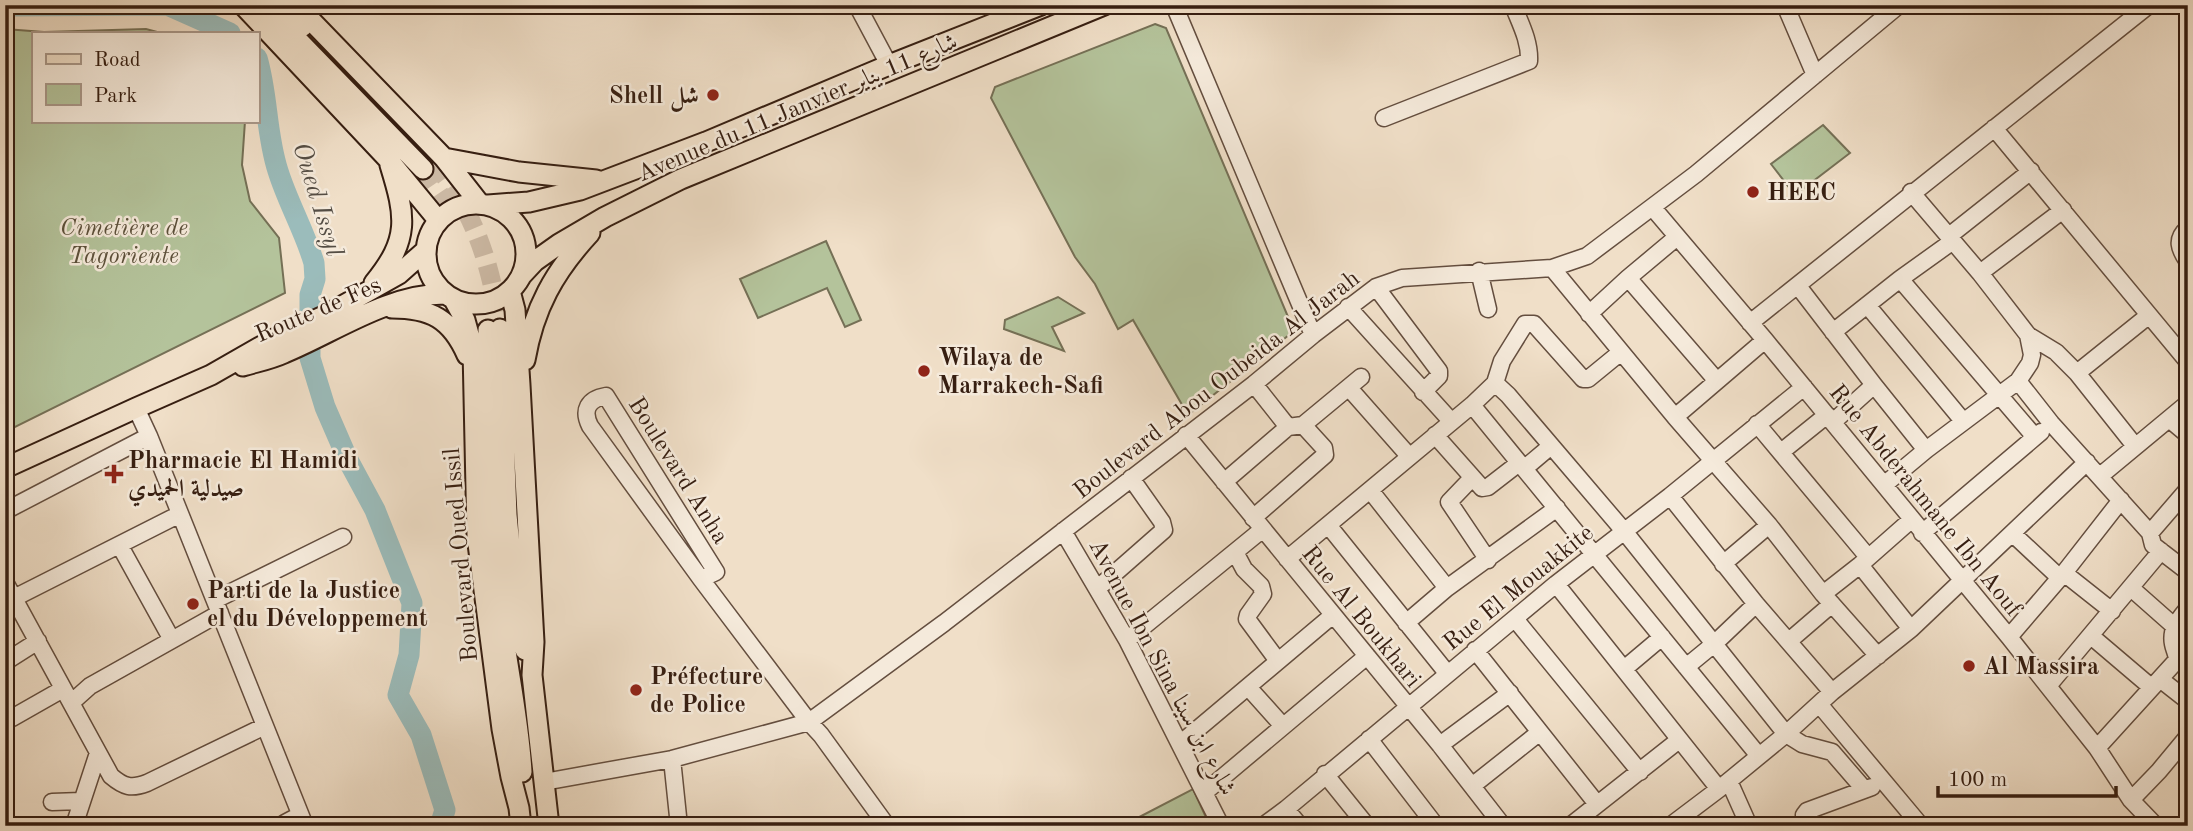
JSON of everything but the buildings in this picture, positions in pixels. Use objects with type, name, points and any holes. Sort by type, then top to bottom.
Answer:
[{"type":"main road","points":[[279,5],[434,163],[604,180]]},
{"type":"main road","points":[[296,5],[434,163]]},
{"type":"main road","name":"Avenue du 11 Janvier شارع 11 يناير","points":[[484,204],[518,204],[553,197],[604,180],[719,137],[889,65],[1041,5]]},
{"type":"main road","name":"Avenue du 11 Janvier شارع 11 يناير","points":[[516,284],[545,253],[605,217],[714,165],[1104,5]]},
{"type":"main road","points":[[245,7],[270,17],[290,33],[434,163],[484,204],[508,215],[522,233],[526,257],[516,284],[495,301],[470,304],[449,297],[430,275],[426,264],[426,250],[429,235],[439,220],[458,207],[484,204]]},
{"type":"main road","points":[[245,7],[387,158],[439,220]]},
{"type":"main road","points":[[367,292],[389,265],[402,235],[399,194],[387,158]]},
{"type":"main road","points":[[520,385],[529,333],[549,285],[575,250],[605,217]]},
{"type":"main road","name":"Route de Fes","points":[[330,323],[367,292],[398,274],[426,250]]},
{"type":"main road","name":"Boulevard Oued Issil","points":[[516,284],[514,310],[534,642],[533,675],[549,826]]},
{"type":"main road","name":"Route de Fes","points":[[5,468],[330,323],[411,297],[449,297]]},
{"type":"main road","name":"Boulevard Oued Issil","points":[[449,297],[465,320],[472,349],[477,536],[502,729],[520,817]]},
{"type":"main road","points":[[381,308],[418,310],[440,319],[457,335],[473,370]]},
{"type":"main road","name":"Boulevard Oued Issil","points":[[520,817],[522,766],[500,607],[490,485],[494,330],[515,598],[523,643],[533,675]]},
{"type":"street","points":[[857,5],[889,65]]},
{"type":"street","points":[[1174,5],[1313,335]]},
{"type":"street","points":[[1384,118],[1529,61],[1530,51],[1513,5]]},
{"type":"street","points":[[1785,5],[1815,75]]},
{"type":"street","name":"Boulevard Abou Oubeida Al Jarah","points":[[544,782],[672,759],[809,722],[944,623],[1376,287],[1402,278],[1552,268],[1587,257],[1653,208],[1899,5]]},
{"type":"street","points":[[1750,323],[2149,5]]},
{"type":"street","points":[[1994,128],[2188,362]]},
{"type":"street","points":[[1833,332],[1951,239],[2031,171]]},
{"type":"street","points":[[1911,192],[1980,272],[2028,335],[2056,352],[2077,373],[2135,446]]},
{"type":"street","name":"Rue Abderahmane Ibn Aouf","points":[[1653,208],[2009,637],[2097,748],[2131,800],[2156,826]]},
{"type":"street","points":[[1980,272],[2063,210]]},
{"type":"street","points":[[2188,228],[2180,235],[2179,246],[2188,262]]},
{"type":"street","points":[[1589,314],[1677,237]]},
{"type":"street","points":[[1552,268],[1675,417],[1769,525],[1827,599],[1878,656]]},
{"type":"street","points":[[1479,271],[1488,309]]},
{"type":"street","points":[[1628,278],[1717,381]]},
{"type":"street","points":[[1900,279],[2035,437]]},
{"type":"street","points":[[1798,286],[1926,450]]},
{"type":"street","points":[[1376,287],[1439,371],[1439,376],[1423,392]]},
{"type":"street","points":[[1867,306],[1963,421]]},
{"type":"street","points":[[1348,307],[1451,421]]},
{"type":"street","points":[[2077,373],[2148,316]]},
{"type":"street","points":[[1287,559],[1495,383],[1502,361],[1521,328],[1529,323],[1534,324],[1586,379],[1621,352]]},
{"type":"street","points":[[1884,485],[1963,421],[2018,381],[2032,355],[2028,335]]},
{"type":"street","points":[[1675,417],[1765,340]]},
{"type":"street","points":[[1224,482],[1362,377]]},
{"type":"street","points":[[2018,381],[2051,423],[2150,533],[2153,545],[2188,572]]},
{"type":"street","points":[[1495,383],[1624,531],[1786,734],[1802,744],[1832,752],[1864,789]]},
{"type":"street","points":[[1127,640],[1235,552],[1258,524],[1325,455],[1324,448],[1295,426],[1254,384]]},
{"type":"street","points":[[1781,452],[1874,386]]},
{"type":"street","name":"Rue El Mouakkite","points":[[1263,826],[1556,584],[1804,387]]},
{"type":"street","points":[[1349,388],[1409,456]]},
{"type":"street","name":"Boulevard Anha","points":[[701,579],[716,572],[606,396],[593,400],[585,412],[590,426],[701,579],[887,826]]},
{"type":"street","points":[[2100,476],[2188,403]]},
{"type":"street","points":[[1472,405],[1759,756]]},
{"type":"street","points":[[136,408],[303,820],[285,823],[283,826]]},
{"type":"street","points":[[2169,419],[2188,435]]},
{"type":"street","points":[[1922,533],[2051,423]]},
{"type":"street","points":[[1757,424],[1864,561],[1911,629]]},
{"type":"street","name":"Rue Al Boukhari","points":[[1186,435],[1440,745],[1472,786],[1496,824]]},
{"type":"street","points":[[1435,435],[1472,478],[1485,488],[1551,446]]},
{"type":"street","points":[[5,511],[149,436]]},
{"type":"street","points":[[1670,826],[1724,785],[1832,692],[1911,629],[2087,462]]},
{"type":"street","points":[[1098,588],[1164,530],[1163,522],[1131,478]]},
{"type":"street","points":[[1472,478],[1449,502],[1488,560]]},
{"type":"street","points":[[2150,533],[2188,489]]},
{"type":"street","points":[[1370,490],[1447,588]]},
{"type":"street","points":[[1670,496],[1756,604],[1832,692]]},
{"type":"street","points":[[2009,637],[2062,575],[2120,500]]},
{"type":"street","points":[[1406,623],[1447,588],[1557,509]]},
{"type":"street","points":[[14,598],[180,514]]},
{"type":"street","points":[[1789,641],[1864,561],[1911,520]]},
{"type":"street","points":[[1328,525],[1447,673]]},
{"type":"street","points":[[1723,564],[1769,525]]},
{"type":"street","name":"Avenue Ibn Sina شارع ابن سينا","points":[[1063,531],[1127,640],[1221,826]]},
{"type":"street","points":[[2013,534],[2062,575],[2112,611]]},
{"type":"street","points":[[12,719],[90,686],[172,640],[218,607],[343,537]]},
{"type":"street","points":[[120,546],[172,640]]},
{"type":"street","points":[[2048,686],[2161,551]]},
{"type":"street","points":[[1235,552],[1244,569],[1263,589],[1263,594],[1247,619],[1278,661]]},
{"type":"street","points":[[5,582],[111,776],[124,786],[137,787],[265,726]]},
{"type":"street","points":[[1556,584],[1679,740],[1724,785],[1749,826]]},
{"type":"street","points":[[2131,588],[2174,626]]},
{"type":"street","points":[[1686,667],[1756,604]]},
{"type":"street","points":[[2097,748],[2177,660],[2172,639],[2174,626],[2188,608]]},
{"type":"street","points":[[1181,743],[1333,615]]},
{"type":"street","points":[[1515,619],[1640,772]]},
{"type":"street","points":[[2091,636],[2155,683],[2188,701]]},
{"type":"street","points":[[1624,669],[1662,637]]},
{"type":"street","points":[[5,662],[38,641]]},
{"type":"street","points":[[1475,650],[1597,804]]},
{"type":"street","points":[[1205,792],[1367,656]]},
{"type":"street","points":[[1248,687],[1283,726]]},
{"type":"street","points":[[1440,745],[1510,693]]},
{"type":"street","points":[[1819,704],[1921,826]]},
{"type":"street","points":[[1472,786],[1539,732]]},
{"type":"street","points":[[2131,800],[2188,736]]},
{"type":"street","points":[[1369,739],[1433,825]]},
{"type":"street","points":[[1570,826],[1679,740]]},
{"type":"street","points":[[74,826],[98,753]]},
{"type":"street","points":[[672,759],[679,826]]},
{"type":"street","points":[[1325,774],[1367,826]]},
{"type":"street","points":[[1807,826],[1804,815],[1807,811],[1884,784]]},
{"type":"street","points":[[52,802],[81,800]]},
{"type":"street","points":[[1286,809],[1300,826]]},
{"type":"green space","points":[[1155,24],[1166,28],[1294,331],[1188,415],[1133,320],[1118,329],[1095,284],[1075,257],[991,98],[995,87]]},
{"type":"green space","name":"Cimetière de Tagoriente","points":[[5,29],[44,32],[32,32],[32,122],[245,122],[242,165],[250,201],[279,238],[285,293],[5,432]]},
{"type":"green space","name":"Cimetière de Tagoriente","points":[[146,29],[157,32],[44,32]]},
{"type":"green space","points":[[1823,125],[1850,153],[1795,195],[1771,164]]},
{"type":"green space","points":[[826,241],[861,320],[845,327],[827,288],[758,318],[740,279]]},
{"type":"green space","points":[[1058,297],[1084,313],[1052,327],[1064,351],[1004,329],[1005,320]]},
{"type":"green space","points":[[1193,789],[1210,826],[1122,826]]},
{"type":"waterway","name":"Oued Issyl","points":[[5,6],[167,5],[228,32]]},
{"type":"waterway","points":[[259,67],[274,157],[314,263],[315,279],[310,295],[310,358],[325,407],[348,460],[375,510],[412,603],[409,655],[398,695],[421,735],[445,810],[440,826]]},
{"type":"tunnel","points":[[434,163],[460,201],[479,241],[492,284],[500,329]]},
{"type":"tunnel","points":[[423,169],[457,219]]},
{"type":"place","name":"Shell شل","points":[[713,95]]},
{"type":"place","name":"HEEC","points":[[1753,192]]},
{"type":"place","name":"Wilaya de Marrakech-Safi","points":[[924,371]]},
{"type":"place","name":"Pharmacie El Hamidi صيدلية الحميدي","points":[[114,474]]},
{"type":"place","name":"Parti de la Justice el du Développement","points":[[193,604]]},
{"type":"place","name":"Al Massira","points":[[1969,666]]},
{"type":"place","name":"Préfecture de Police","points":[[636,690]]}]
